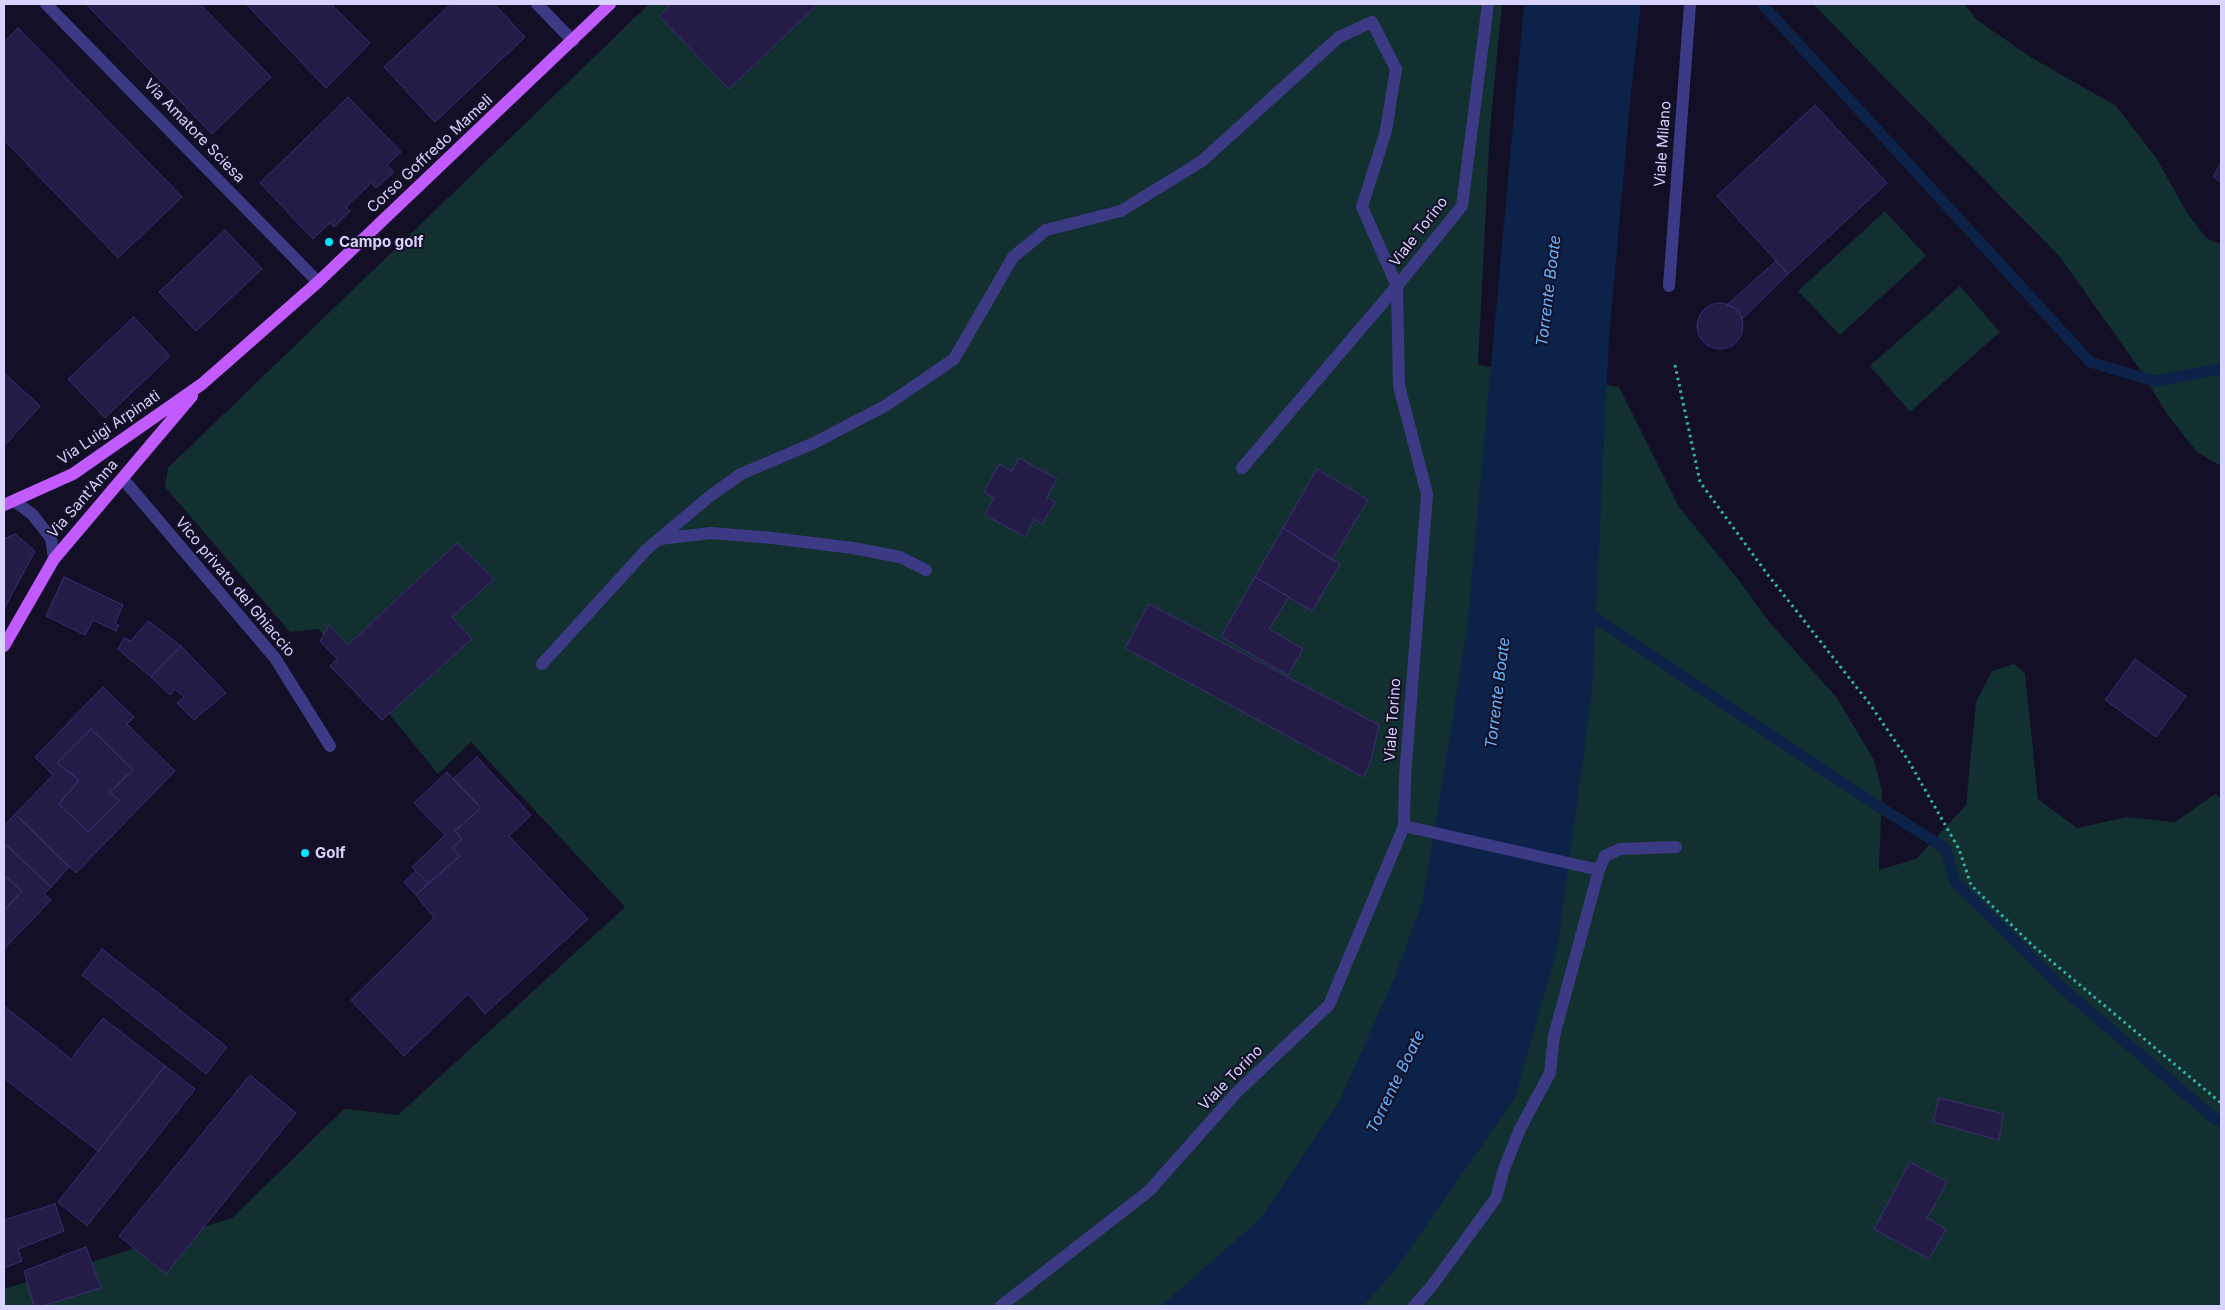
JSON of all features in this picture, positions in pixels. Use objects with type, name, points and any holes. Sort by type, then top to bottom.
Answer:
[{"type":"main road","name":"Corso Goffredo Mameli","points":[[202,384],[318,282],[610,4]]},
{"type":"main road","name":"Via Sant'Anna","points":[[4,646],[54,558],[202,384]]},
{"type":"main road","name":"Via Luigi Arpinati","points":[[9,503],[73,474],[202,384]]},
{"type":"street","name":"Via Amatore Sciesa","points":[[46,4],[318,282]]},
{"type":"street","points":[[537,4],[573,40]]},
{"type":"street","name":"Viale Torino","points":[[1001,1306],[1149,1191],[1237,1092],[1328,1005],[1404,826],[1405,776],[1427,494],[1399,386],[1397,286],[1462,206],[1488,4]]},
{"type":"street","name":"Viale Milano","points":[[1669,286],[1690,4]]},
{"type":"street","points":[[542,664],[647,550],[710,496],[741,474],[814,443],[885,406],[954,359],[1013,257],[1046,230],[1121,211],[1202,161],[1340,37],[1372,22],[1396,68],[1386,131],[1362,207],[1397,286],[1242,468]]},
{"type":"street","name":"Vico privato del Ghiaccio","points":[[123,479],[275,658],[330,746]]},
{"type":"street","points":[[9,503],[32,514],[51,538],[54,558]]},
{"type":"street","points":[[660,539],[711,533],[781,539],[854,548],[900,557],[926,570]]},
{"type":"street","points":[[1404,826],[1598,870]]},
{"type":"street","points":[[1414,1306],[1431,1287],[1496,1198],[1504,1169],[1520,1129],[1550,1073],[1554,1036],[1598,870],[1606,856],[1620,849],[1676,847]]},
{"type":"path","points":[[1675,365],[1700,482],[1768,575],[1869,703],[1908,760],[1959,849],[1971,885],[2032,945],[2221,1103]]},
{"type":"green space","points":[[649,4],[1502,4],[1490,129],[1478,365],[1619,387],[1679,507],[1740,582],[1770,623],[1837,698],[1874,760],[1882,791],[1879,870],[1916,859],[1966,805],[1976,702],[1992,671],[2014,664],[2025,673],[2038,799],[2077,828],[2127,817],[2175,822],[2215,794],[2221,798],[2221,1306],[4,1306],[4,1289],[232,1218],[344,1109],[398,1115],[625,907],[471,742],[438,774],[339,652],[318,629],[290,632],[165,487],[168,468]]},
{"type":"green space","points":[[1813,4],[1964,4],[1977,20],[2032,58],[2116,106],[2157,159],[2187,213],[2207,239],[2221,244],[2221,466],[2197,452],[2167,414],[2141,371],[2060,257]]},
{"type":"green space","points":[[1885,211],[1926,256],[1840,335],[1798,291]]},
{"type":"green space","points":[[1960,286],[2000,332],[1910,412],[1870,366]]},
{"type":"water","name":"Torrente Boate","points":[[1524,4],[1641,4],[1631,92],[1609,338],[1592,693],[1557,950],[1515,1098],[1396,1269],[1363,1306],[1161,1306],[1260,1219],[1339,1102],[1394,979],[1423,900],[1467,629]]},
{"type":"building","points":[[86,4],[200,4],[271,77],[212,134]]},
{"type":"building","points":[[246,4],[331,4],[370,43],[326,88]]},
{"type":"building","points":[[451,4],[494,4],[525,37],[435,122],[384,67]]},
{"type":"building","points":[[672,4],[818,4],[729,89],[659,16]]},
{"type":"building","points":[[18,28],[182,197],[118,258],[4,140],[4,42]]},
{"type":"building","points":[[348,97],[401,152],[387,165],[394,172],[376,188],[371,183],[346,207],[350,211],[334,227],[330,223],[313,239],[260,183]]},
{"type":"building","points":[[1815,105],[1887,183],[1788,274],[1717,196]]},
{"type":"building","points":[[2221,163],[2221,182],[2213,177]]},
{"type":"building","points":[[225,230],[262,269],[196,331],[159,292]]},
{"type":"building","points":[[1776,261],[1788,274],[1742,319],[1738,310],[1727,305]]},
{"type":"building","points":[[1720,303],[1733,307],[1739,313],[1743,326],[1739,339],[1733,345],[1720,349],[1707,345],[1701,339],[1697,326],[1701,313],[1707,307]]},
{"type":"building","points":[[134,317],[170,356],[105,418],[68,379]]},
{"type":"building","points":[[4,373],[40,406],[4,446]]},
{"type":"building","points":[[1019,458],[1057,479],[1047,497],[1055,502],[1042,524],[1034,519],[1025,537],[985,515],[994,498],[984,492],[999,464],[1012,471]]},
{"type":"building","points":[[1317,469],[1368,500],[1332,560],[1283,528]]},
{"type":"building","points":[[1283,528],[1340,564],[1312,611],[1255,577]]},
{"type":"building","points":[[15,534],[35,551],[4,609],[4,539]]},
{"type":"building","points":[[457,543],[494,579],[452,617],[472,639],[382,720],[330,666],[337,659],[320,641],[329,625],[348,645]]},
{"type":"building","points":[[64,577],[123,605],[115,623],[119,625],[116,631],[93,620],[85,635],[46,616]]},
{"type":"building","points":[[1255,577],[1289,597],[1269,629],[1303,649],[1288,675],[1221,637]]},
{"type":"building","points":[[1149,604],[1379,725],[1371,761],[1363,777],[1125,648]]},
{"type":"building","points":[[148,621],[181,646],[151,677],[118,649],[124,638],[131,641]]},
{"type":"building","points":[[181,646],[226,693],[194,720],[177,703],[184,697],[175,689],[170,695],[151,677]]},
{"type":"building","points":[[2135,659],[2186,696],[2156,737],[2105,700]]},
{"type":"building","points":[[103,687],[134,717],[127,724],[175,771],[76,873],[15,814],[53,775],[35,757]],"holes":[[[91,729],[133,770],[110,792],[119,801],[88,832],[59,804],[79,780],[57,763]]]},
{"type":"building","points":[[91,729],[133,770],[110,792],[119,801],[88,832],[59,804],[79,780],[57,763]]},
{"type":"building","points":[[477,757],[531,815],[509,836],[588,919],[485,1014],[468,994],[404,1056],[351,1000],[434,918],[416,895],[460,856],[452,848],[462,839],[455,831],[481,808],[453,779]]},
{"type":"building","points":[[447,772],[481,808],[455,831],[462,839],[452,848],[460,856],[428,883],[412,867],[445,835],[414,803]]},
{"type":"building","points":[[15,814],[69,867],[51,887],[4,843],[4,826]]},
{"type":"building","points":[[4,843],[51,887],[44,894],[51,900],[4,949],[4,910],[22,891],[4,875]]},
{"type":"building","points":[[416,871],[428,883],[416,895],[404,882]]},
{"type":"building","points":[[4,875],[22,891],[4,910]]},
{"type":"building","points":[[102,949],[227,1047],[206,1074],[82,975]]},
{"type":"building","points":[[4,1006],[71,1059],[103,1018],[165,1066],[98,1151],[4,1078]]},
{"type":"building","points":[[165,1066],[195,1089],[87,1226],[58,1202]]},
{"type":"building","points":[[250,1075],[296,1113],[166,1274],[119,1236]]},
{"type":"building","points":[[1939,1098],[2003,1114],[1999,1140],[1933,1122]]},
{"type":"building","points":[[1910,1162],[1947,1182],[1927,1218],[1946,1229],[1929,1259],[1874,1229]]},
{"type":"building","points":[[55,1204],[64,1231],[18,1249],[22,1261],[4,1268],[4,1220]]},
{"type":"building","points":[[86,1247],[101,1288],[42,1306],[34,1306],[24,1271]]},
{"type":"waterway","points":[[1762,4],[2090,362],[2154,381],[2221,369]]},
{"type":"waterway","points":[[1582,609],[1858,793],[1946,849],[1955,882],[2060,986],[2215,1119],[2221,1121]]},
{"type":"place","name":"Campo golf","points":[[329,242]]},
{"type":"place","name":"Golf","points":[[305,853]]}]
